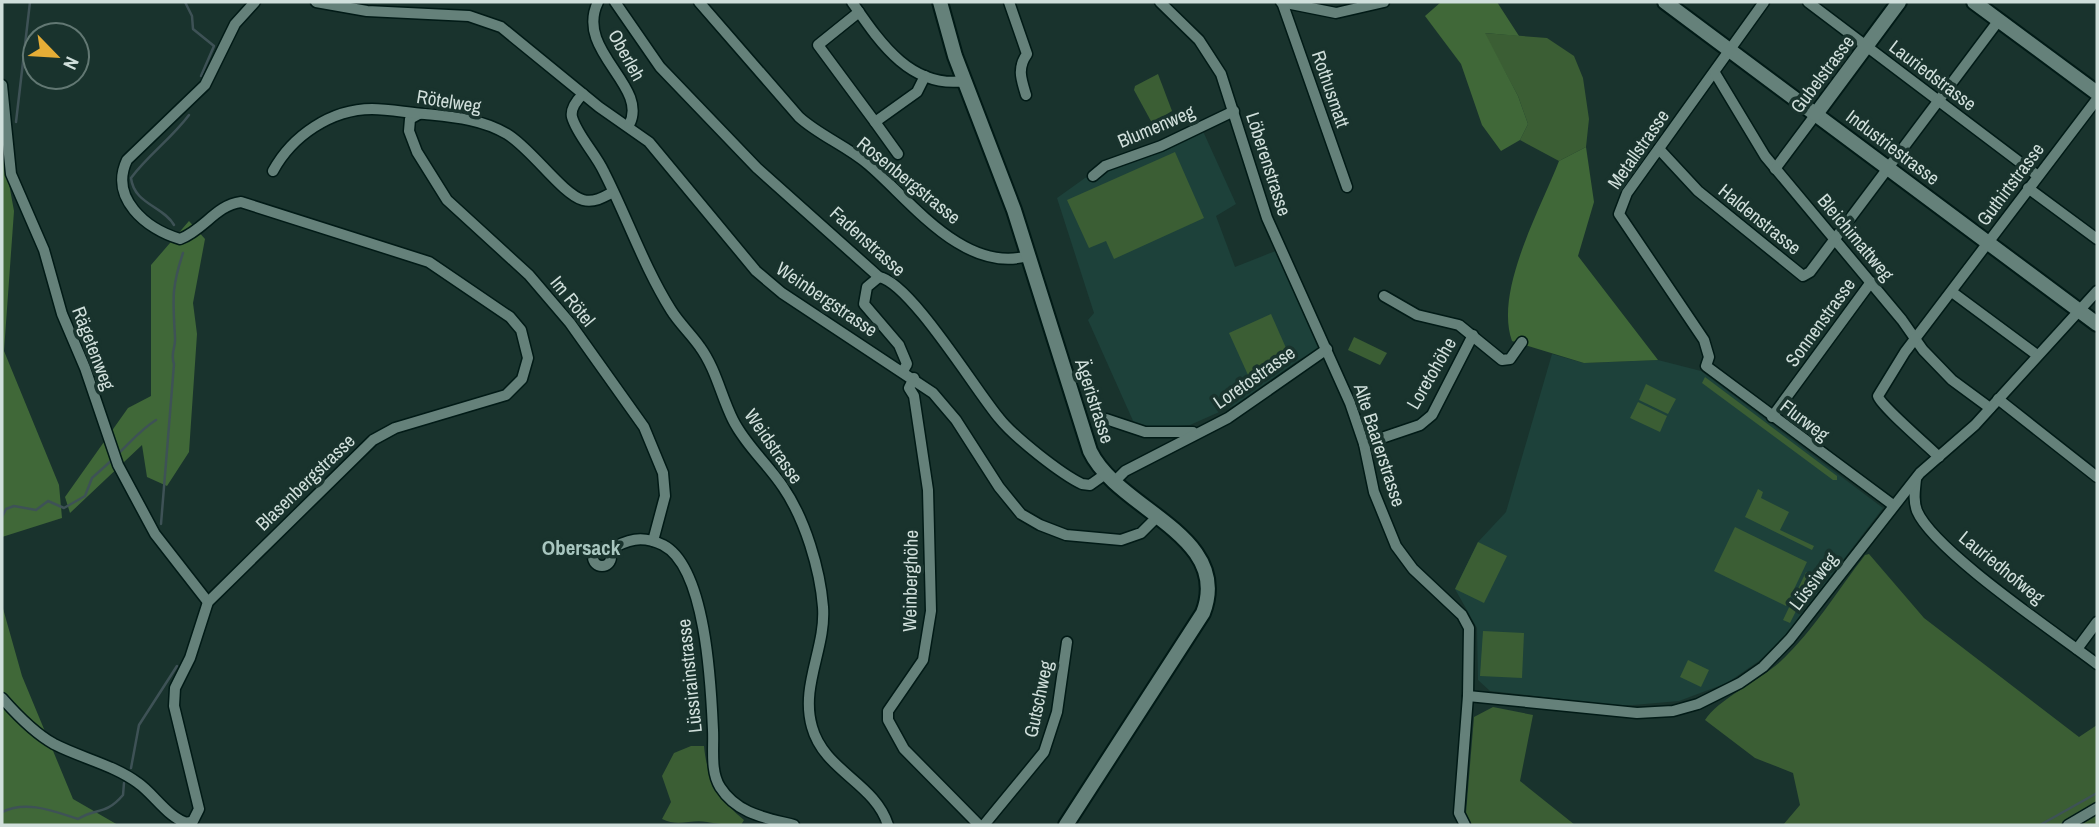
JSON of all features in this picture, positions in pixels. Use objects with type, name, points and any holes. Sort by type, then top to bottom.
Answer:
[{"type":"main road","name":"Ägeristrasse","points":[[940,2],[965,81],[999,167],[1090,451],[1109,479],[1193,548],[1204,563],[1210,583],[1208,600],[1192,631],[1066,825]]},
{"type":"main road","name":"Industriestrasse","points":[[1665,2],[2097,324]]},
{"type":"main road","name":"Gubelstrasse","points":[[1816,114],[1899,2]]},
{"type":"main road","points":[[1976,3],[2097,93]]},
{"type":"street","name":"Blasenbergstrasse","points":[[2,698],[23,720],[52,743],[135,780],[178,820],[188,823],[193,821],[199,809],[174,706],[175,688],[190,658],[208,602],[373,440],[396,428],[453,414],[506,395],[522,379],[528,358],[521,330],[510,317],[429,262],[241,202],[229,204],[201,229],[180,239],[154,228],[126,200],[121,180],[127,160],[205,85],[236,24],[255,2]]},
{"type":"street","name":"Weinbergstrasse","points":[[316,2],[367,11],[469,16],[487,21],[516,36],[583,94],[649,142],[755,271],[782,293],[914,378],[944,405],[999,487],[1028,519],[1070,536],[1121,540],[1141,533],[1157,517]]},
{"type":"street","name":"Oberleh","points":[[598,2],[593,29],[603,54],[631,99],[633,116],[629,125]]},
{"type":"street","name":"Fadenstrasse","points":[[615,2],[660,67],[757,168],[850,248],[879,277],[888,281],[930,323],[1000,420],[1022,441],[1082,484],[1090,485],[1109,479]]},
{"type":"street","name":"Rosenbergstrasse","points":[[699,2],[799,117],[815,131],[869,166],[927,222],[940,232],[991,256],[1006,260],[1028,256]]},
{"type":"street","points":[[852,2],[897,61],[925,76],[956,83],[965,81]]},
{"type":"street","points":[[1009,2],[1027,54],[1021,63],[1020,76],[1026,95]]},
{"type":"street","name":"Löberenstrasse","points":[[1160,2],[1209,54],[1221,74],[1267,218],[1327,349]]},
{"type":"street","points":[[1169,10],[1178,2]]},
{"type":"street","points":[[1282,2],[1336,13],[1384,2]]},
{"type":"street","name":"Rothusmatt","points":[[1282,2],[1347,187]]},
{"type":"street","points":[[1336,13],[1338,2]]},
{"type":"street","name":"Metallstrasse","points":[[1709,357],[1704,340],[1676,294],[1645,255],[1619,214],[1620,204],[1765,2]]},
{"type":"street","name":"Lauriedstrasse","points":[[1808,2],[1936,102],[2038,176]]},
{"type":"street","points":[[859,12],[818,45],[898,154]]},
{"type":"street","name":"Haldenstrasse","points":[[1659,149],[1698,191],[1802,276],[1810,272],[1998,20]]},
{"type":"street","name":"Bleichimattweg","points":[[1715,73],[1775,169],[1941,370],[1990,408]]},
{"type":"street","points":[[875,122],[917,92],[925,76]]},
{"type":"street","name":"Rägetenweg","points":[[2,85],[11,174],[44,250],[62,314],[85,368],[118,465],[155,534],[208,602]]},
{"type":"street","name":"Weidstrasse","points":[[583,94],[574,105],[573,118],[613,192],[670,309],[705,355],[733,420],[752,450],[783,487],[793,505],[815,567],[823,604],[822,639],[808,699],[812,728],[828,757],[870,795],[885,815],[888,825]]},
{"type":"street","name":"Guthirtstrasse","points":[[1939,457],[1906,423],[1879,402],[1878,396],[1915,338],[2097,99]]},
{"type":"street","name":"Rötelweg","points":[[273,171],[281,157],[310,129],[331,117],[372,109],[471,120],[506,133],[580,199],[593,201],[613,192]]},
{"type":"street","name":"Blumenweg","points":[[1093,176],[1105,166],[1161,146],[1234,111]]},
{"type":"street","name":"Im Rötel","points":[[419,114],[410,119],[411,137],[447,200],[537,284],[578,334],[648,434],[661,464],[665,496],[653,541]]},
{"type":"street","name":"Gubelstrasse","points":[[1775,169],[1816,114]]},
{"type":"street","points":[[2028,188],[2097,239]]},
{"type":"street","points":[[879,277],[867,287],[864,304],[899,345],[907,364],[903,371]]},
{"type":"street","name":"Sonnenstrasse","points":[[1772,417],[1871,282]]},
{"type":"street","name":"Lüssiweg","points":[[1468,696],[1637,713],[1673,711],[1709,699],[1740,683],[1776,656],[1916,478],[1975,425],[2097,291]]},
{"type":"street","points":[[1952,292],[2037,355]]},
{"type":"street","name":"Loretohöhe","points":[[1364,444],[1420,425],[1432,415],[1473,335],[1459,325],[1417,315],[1384,296]]},
{"type":"street","points":[[1473,335],[1502,360],[1510,359],[1522,342]]},
{"type":"street","name":"Loretostrasse","points":[[1109,479],[1228,418],[1327,349]]},
{"type":"street","name":"Alte Baarerstrasse","points":[[1327,349],[1364,444],[1374,492],[1396,546],[1413,569],[1467,623],[1471,636],[1462,821]]},
{"type":"street","name":"Flurweg","points":[[1709,357],[1706,366],[1893,505]]},
{"type":"street","name":"Weinberghöhe","points":[[914,378],[909,388],[914,396],[928,490],[931,611],[923,660],[888,710],[888,720],[904,749],[982,825]]},
{"type":"street","points":[[1998,399],[2093,475],[2097,462]]},
{"type":"street","name":"Loretostrasse","points":[[1106,419],[1157,434],[1200,431]]},
{"type":"street","name":"Lauriedhofweg","points":[[1916,478],[1914,498],[1917,512],[1927,525],[1980,575],[2097,664]]},
{"type":"street","points":[[608,551],[633,539],[653,541]]},
{"type":"street","name":"Lüssirainstrasse","points":[[653,541],[680,559],[687,569],[698,600],[713,730],[714,766],[719,786],[744,811],[794,825]]},
{"type":"street","points":[[2077,649],[2097,622]]},
{"type":"street","name":"Gutschweg","points":[[982,825],[1044,752],[1056,712],[1067,642]]},
{"type":"street","points":[[2068,825],[2097,808]]},
{"type":"shaded area","points":[[1202,129],[1236,204],[1216,216],[1235,267],[1278,250],[1322,347],[1297,361],[1235,405],[1190,425],[1150,428],[1134,423],[1088,320],[1094,313],[1057,198],[1085,178]]},
{"type":"shaded area","points":[[1552,354],[1584,363],[1658,360],[1701,371],[1883,508],[1784,637],[1759,661],[1727,683],[1679,701],[1622,706],[1490,691],[1478,680],[1477,628],[1455,589],[1478,542],[1506,512]]},
{"type":"green space","points":[[1441,2],[1497,2],[1519,36],[1485,33],[1518,96],[1528,124],[1520,140],[1501,151],[1482,125],[1461,64],[1425,16]]},
{"type":"green space","points":[[1484,33],[1547,38],[1574,56],[1583,78],[1589,119],[1586,147],[1559,161],[1520,140],[1528,124],[1518,96]]},
{"type":"green space","points":[[1158,74],[1172,111],[1152,123],[1134,90],[1135,86]]},
{"type":"green space","points":[[2,145],[14,211],[4,351],[59,485],[62,518],[2,537]]},
{"type":"green space","points":[[1586,147],[1594,202],[1578,256],[1658,360],[1584,363],[1512,341],[1508,321],[1509,298],[1514,274],[1531,225],[1559,161]]},
{"type":"green space","points":[[1175,152],[1204,218],[1114,259],[1106,241],[1089,248],[1067,200]]},
{"type":"green space","points":[[189,221],[205,239],[193,303],[197,334],[189,452],[167,486],[147,477],[142,445],[70,513],[65,497],[128,408],[151,396],[151,265]]},
{"type":"green space","points":[[1271,314],[1290,357],[1248,375],[1229,333]]},
{"type":"green space","points":[[1354,337],[1387,353],[1380,365],[1348,350]]},
{"type":"green space","points":[[1705,377],[1837,476],[1837,480],[1833,480],[1702,383]]},
{"type":"green space","points":[[1646,384],[1676,399],[1668,414],[1639,400]]},
{"type":"green space","points":[[1638,402],[1667,416],[1660,432],[1630,418]]},
{"type":"green space","points":[[1758,489],[1763,492],[1761,498],[1789,512],[1780,530],[1814,546],[1812,550],[1745,517]]},
{"type":"green space","points":[[1735,527],[1807,562],[1786,606],[1714,571]]},
{"type":"green space","points":[[1478,542],[1507,556],[1484,603],[1455,589]]},
{"type":"green space","points":[[1869,554],[1924,618],[2079,737],[2097,725],[2097,825],[1783,825],[1800,805],[1793,773],[1755,758],[1705,720],[1719,705],[1772,668],[1793,649],[1815,624],[1865,555]]},
{"type":"green space","points":[[1806,572],[1814,575],[1790,623],[1783,620]]},
{"type":"green space","points":[[2,605],[22,676],[73,799],[118,825],[2,825]]},
{"type":"green space","points":[[1483,631],[1524,633],[1522,678],[1480,676]]},
{"type":"green space","points":[[1688,660],[1709,670],[1701,687],[1680,677]]},
{"type":"green space","points":[[1493,707],[1533,715],[1520,781],[1575,825],[1465,825],[1474,717]]},
{"type":"green space","points":[[691,746],[704,746],[711,778],[721,796],[744,820],[741,825],[662,819],[671,802],[662,776],[674,753]]},
{"type":"waterway","points":[[16,122],[30,2]]},
{"type":"waterway","points":[[185,2],[192,16],[193,29],[214,46],[201,76]]},
{"type":"waterway","points":[[174,225],[163,213],[137,194],[131,178],[189,115]]},
{"type":"waterway","points":[[161,524],[174,364],[174,295],[183,253]]},
{"type":"waterway","points":[[117,455],[156,420]]},
{"type":"waterway","points":[[2,517],[6,509],[14,506],[36,510],[48,501],[64,508],[85,496],[92,478],[112,460]]},
{"type":"waterway","points":[[131,768],[139,725],[177,666]]},
{"type":"waterway","points":[[2,812],[30,807],[78,819],[117,802],[123,795],[124,783]]},
{"type":"waterway","points":[[2040,825],[2097,793]]},
{"type":"district","name":"Obersack","points":[[581,548]]}]
